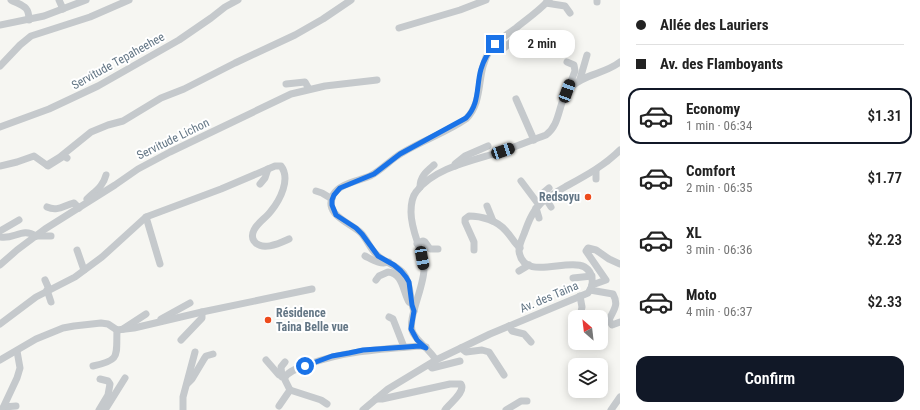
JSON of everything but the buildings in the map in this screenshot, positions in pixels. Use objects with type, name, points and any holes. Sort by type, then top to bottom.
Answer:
[{"type":"street","points":[[11,0],[27,9],[29,12],[29,20]]},
{"type":"street","points":[[59,0],[63,9]]},
{"type":"street","points":[[0,25],[44,16],[86,0]]},
{"type":"street","points":[[0,66],[31,36],[88,17],[129,0]]},
{"type":"street","name":"Servitude Tepaheehee","points":[[0,127],[49,109],[98,86],[175,42],[211,18],[224,7],[238,0]]},
{"type":"street","points":[[47,165],[60,157],[91,132],[123,121],[161,98],[184,89],[295,35],[326,18],[351,0]]},
{"type":"street","points":[[398,28],[460,10],[486,0]]},
{"type":"street","points":[[414,311],[409,282],[401,271],[378,256],[356,228],[336,215],[332,205],[334,195],[340,188],[374,174],[400,154],[466,118],[471,113],[477,101],[481,70],[485,59],[495,44],[547,2],[565,6],[570,13]]},
{"type":"street","points":[[495,44],[504,48],[518,36]]},
{"type":"street","points":[[580,80],[587,55]]},
{"type":"street","points":[[436,360],[430,350],[417,340],[411,329],[424,271],[422,258],[413,232],[411,211],[414,195],[420,187],[437,175],[455,166],[534,140],[551,131],[555,125],[563,98],[575,71],[574,65],[567,62]]},
{"type":"street","points":[[567,91],[580,80],[602,72],[620,62]]},
{"type":"street","name":"Servitude Lichon","points":[[0,265],[35,236],[68,217],[138,168],[156,159],[279,100],[309,89],[377,80]]},
{"type":"street","points":[[286,84],[305,82],[309,89]]},
{"type":"street","points":[[516,99],[534,140]]},
{"type":"street","points":[[455,166],[455,164],[465,156],[488,146]]},
{"type":"street","points":[[519,271],[529,265],[523,260],[520,248],[530,221],[542,203],[565,187],[605,164],[620,150]]},
{"type":"street","points":[[0,166],[34,156],[47,165]]},
{"type":"street","points":[[47,165],[64,156],[67,158]]},
{"type":"street","points":[[420,187],[420,182],[425,172],[434,165]]},
{"type":"street","points":[[0,324],[18,309],[84,270],[102,257],[146,217],[221,189],[268,169],[281,166],[285,182],[283,188],[271,212],[254,230],[253,239],[256,243],[264,246],[289,239]]},
{"type":"street","points":[[260,184],[268,169]]},
{"type":"street","points":[[596,170],[596,179]]},
{"type":"street","points":[[87,203],[86,199],[99,189],[105,180],[106,175]]},
{"type":"street","points":[[565,187],[570,176]]},
{"type":"street","points":[[521,181],[542,203],[550,207]]},
{"type":"street","points":[[539,218],[542,194],[549,188]]},
{"type":"street","points":[[316,191],[332,200]]},
{"type":"street","points":[[47,207],[52,210],[60,209],[74,203],[79,208]]},
{"type":"street","points":[[487,206],[493,221]]},
{"type":"street","points":[[474,250],[474,242],[466,227],[465,219],[468,216],[493,221],[505,229],[514,243],[520,248]]},
{"type":"street","points":[[146,217],[160,264]]},
{"type":"street","points":[[0,231],[19,220]]},
{"type":"street","points":[[362,225],[368,242]]},
{"type":"street","points":[[0,237],[5,238],[25,232],[35,236],[51,236]]},
{"type":"street","points":[[417,244],[422,241],[425,242],[430,249],[438,249]]},
{"type":"street","points":[[591,288],[606,280],[586,251],[588,248],[596,250],[609,259],[620,264]]},
{"type":"street","points":[[77,250],[84,270]]},
{"type":"street","points":[[366,256],[378,263],[383,264],[389,262]]},
{"type":"street","name":"Av. des Taina","points":[[363,410],[396,384],[436,360],[509,326],[580,296],[591,288],[592,276],[588,270],[579,265],[572,264],[539,268],[529,265]]},
{"type":"street","points":[[376,280],[379,276],[388,272],[396,274],[414,311]]},
{"type":"street","points":[[573,278],[592,276]]},
{"type":"street","points":[[45,280],[51,302]]},
{"type":"street","points":[[591,288],[613,294],[617,304],[610,320],[612,325],[620,322]]},
{"type":"street","points":[[0,360],[36,339],[63,328],[101,323],[108,324],[120,330],[312,290]]},
{"type":"street","points":[[580,296],[581,310]]},
{"type":"street","points":[[152,324],[190,303]]},
{"type":"street","points":[[181,340],[202,318],[202,312]]},
{"type":"street","points":[[120,330],[146,314]]},
{"type":"street","points":[[389,318],[393,319],[404,347]]},
{"type":"street","points":[[513,318],[523,320]]},
{"type":"street","points":[[509,326],[512,331],[524,334],[531,342]]},
{"type":"street","points":[[93,366],[108,363],[115,358],[120,330]]},
{"type":"street","points":[[284,377],[293,370],[318,359],[332,356],[363,350],[420,346],[426,348]]},
{"type":"street","points":[[461,348],[466,352],[482,350],[489,352],[504,375]]},
{"type":"street","points":[[16,406],[3,406],[17,378],[20,368],[17,351]]},
{"type":"street","points":[[183,410],[183,397],[195,352]]},
{"type":"street","points":[[186,385],[192,379],[206,356],[213,354]]},
{"type":"street","points":[[266,360],[284,377]]},
{"type":"street","points":[[429,365],[432,368],[460,360]]},
{"type":"street","points":[[285,362],[281,367],[290,390],[321,400],[327,404]]},
{"type":"street","points":[[105,410],[125,378]]},
{"type":"street","points":[[99,410],[108,395],[110,384],[108,380],[100,379]]},
{"type":"street","points":[[376,399],[382,400],[450,384],[461,384],[463,386],[460,394],[445,410]]},
{"type":"street","points":[[279,406],[290,390]]},
{"type":"street","points":[[611,410],[620,397]]},
{"type":"street","points":[[506,410],[521,401],[528,401]]},
{"type":"place","name":"Redsoyu","points":[[588,197]]},
{"type":"place","name":"Résidence Taina Belle vue","points":[[268,320]]},
{"type":"route","points":[[305,366],[332,356],[363,350],[420,346],[426,348],[417,340],[411,329],[414,311],[410,298],[409,282],[406,277],[394,265],[378,256],[356,228],[334,213],[332,200],[340,188],[378,172],[410,148],[462,122],[471,113],[477,101],[481,70],[485,59],[495,44]]}]
